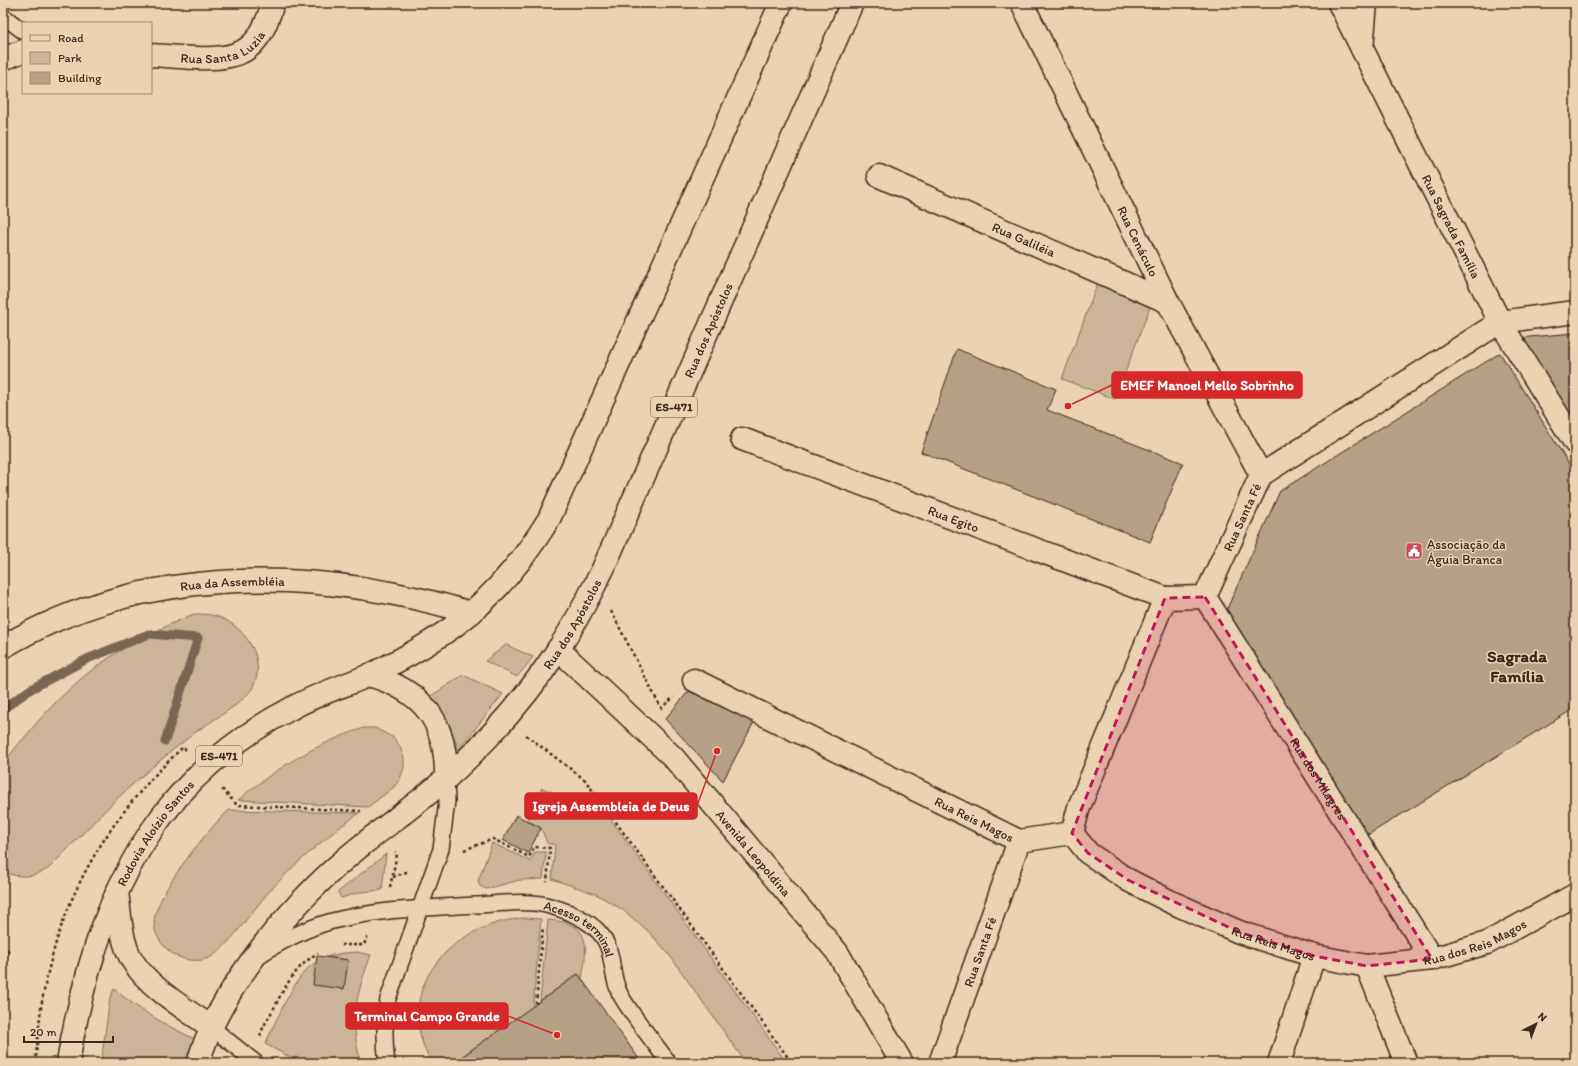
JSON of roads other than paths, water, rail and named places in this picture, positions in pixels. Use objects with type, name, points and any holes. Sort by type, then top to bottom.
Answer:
[{"type":"street","name":"Rua Santa Luzia","points":[[152,55],[221,59],[248,48],[266,25],[273,3]]},
{"type":"street","name":"ES-471","points":[[369,675],[432,642],[471,613],[510,575],[531,548],[549,519],[781,3]]},
{"type":"street","name":"Rua dos Apóstolos","points":[[446,779],[505,719],[527,693],[558,649],[581,612],[596,582],[852,3]]},
{"type":"street","name":"Rua Cenáculo","points":[[1022,3],[1168,302],[1261,475]]},
{"type":"street","name":"Rua Sagrada Família","points":[[1339,3],[1500,322],[1575,444]]},
{"type":"street","points":[[1362,49],[1366,3]]},
{"type":"street","points":[[3,59],[22,51]]},
{"type":"street","name":"Rua Galiléia","points":[[879,176],[1168,302]]},
{"type":"street","name":"Rua Santa Fé","points":[[1205,597],[1261,475],[1500,322],[1575,312]]},
{"type":"street","name":"Rua Egito","points":[[742,439],[1165,598]]},
{"type":"street","name":"Rua da Assembléia","points":[[3,647],[76,611],[130,595],[198,583],[222,581],[342,584],[407,596],[471,613]]},
{"type":"street","points":[[1072,833],[1079,807],[1165,598],[1205,597]]},
{"type":"street","name":"Rua dos Milagres","points":[[1205,597],[1432,959]]},
{"type":"street","name":"Avenida Leopoldina","points":[[558,649],[673,757],[837,952],[902,1063]]},
{"type":"street","points":[[369,675],[388,680],[406,690],[422,703],[433,719],[442,737],[446,757],[446,779]]},
{"type":"street","name":"Rodovia Aloízio Santos","points":[[68,1063],[80,1002],[103,924],[134,857],[155,825],[178,795],[204,768],[232,745],[262,724],[294,706],[369,675]]},
{"type":"street","name":"Rua Reis Magos","points":[[694,680],[1019,841],[1072,833],[1088,853],[1128,880],[1239,932],[1314,956],[1368,966]]},
{"type":"street","name":"ES-471","points":[[198,1063],[211,1027],[231,991],[253,960],[295,909],[327,876],[379,832],[446,779]]},
{"type":"street","name":"Rua Santa Fé","points":[[940,1063],[1019,841]]},
{"type":"street","points":[[117,891],[122,935],[128,953],[137,968],[166,994],[211,1027]]},
{"type":"street","name":"Rua dos Reis Magos","points":[[1368,966],[1432,959],[1487,943],[1575,895]]},
{"type":"street","points":[[1279,1063],[1314,956]]},
{"type":"street","points":[[1368,966],[1406,1063]]},
{"type":"lane","points":[[3,16],[22,30]]},
{"type":"lane","points":[[387,1063],[384,1045],[384,1022],[388,999],[441,849],[445,823],[446,779]]},
{"type":"lane","name":"Acesso terminal","points":[[253,960],[297,934],[328,923],[378,913],[421,908],[504,903],[541,904],[564,911],[589,924],[601,935],[607,943],[611,953],[613,974],[620,994],[669,1063]]},
{"type":"lane","points":[[211,1027],[255,1062]]},
{"type":"waterway","points":[[3,709],[31,689],[87,659],[149,634],[198,638],[165,741]]},
{"type":"place","name":"EMEF Manoel Mello Sobrinho","points":[[1068,406]]},
{"type":"place","name":"Associação da Águia Branca","points":[[1414,551]]},
{"type":"place","name":"Igreja Assembleia de Deus","points":[[717,751]]},
{"type":"place","name":"Terminal Campo Grande","points":[[557,1035]]},
{"type":"district","name":"Sagrada Família","points":[[1517,666]]}]
